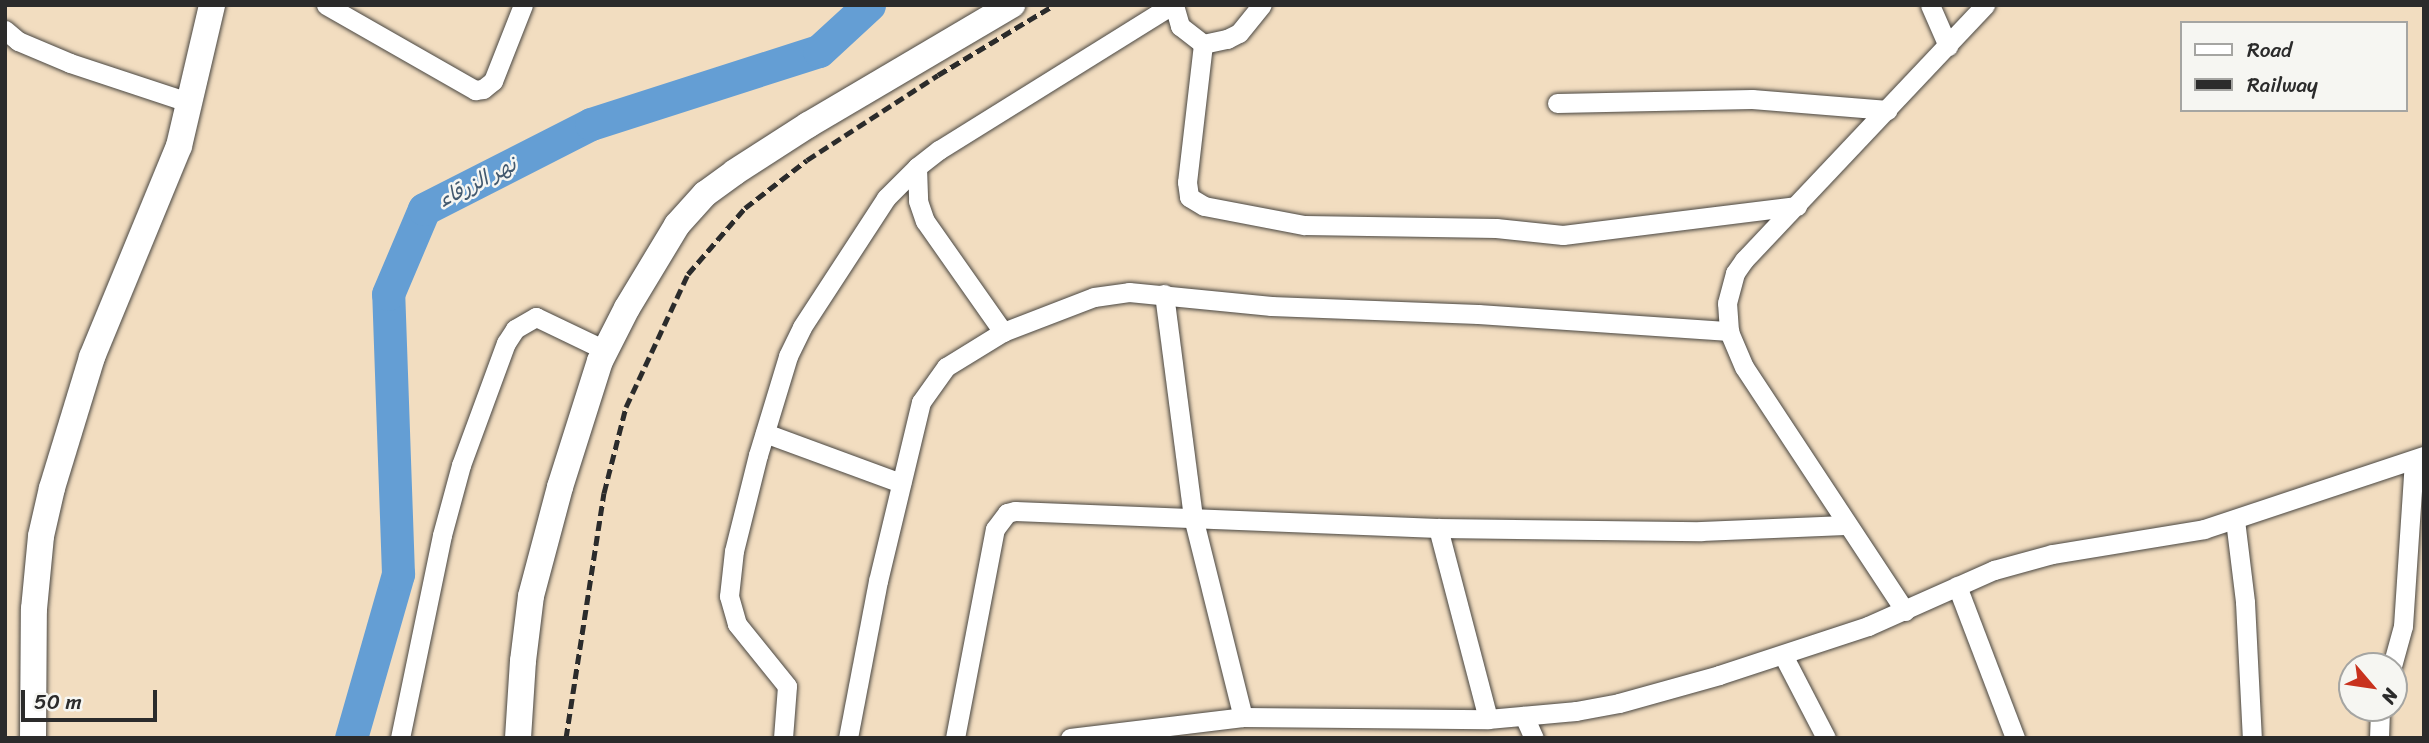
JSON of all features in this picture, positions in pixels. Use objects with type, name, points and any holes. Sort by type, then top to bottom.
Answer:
[{"type":"street","points":[[33,738],[34,609],[41,536],[52,488],[92,357],[179,146],[212,5]]},
{"type":"street","points":[[326,5],[475,90],[483,89],[492,81],[523,5]]},
{"type":"street","points":[[518,738],[531,596],[560,487],[605,350],[666,242],[705,194],[808,125],[1012,5]]},
{"type":"street","points":[[783,738],[787,686],[737,624],[729,596],[734,551],[788,355],[802,327],[886,198],[917,167],[939,150],[1173,5],[1180,26],[1203,44],[1227,39],[1238,33],[1262,5]]},
{"type":"street","points":[[1930,5],[1948,46]]},
{"type":"street","points":[[1905,611],[1744,367],[1729,331],[1727,303],[1735,274],[1985,5]]},
{"type":"street","points":[[5,30],[18,41],[70,63],[191,103]]},
{"type":"street","points":[[1203,44],[1186,182],[1188,197],[1205,206],[1304,225],[1496,228],[1563,235],[1797,206]]},
{"type":"street","points":[[1557,103],[1752,99],[1888,110]]},
{"type":"street","points":[[917,167],[918,201],[925,221],[1003,332]]},
{"type":"street","points":[[848,738],[878,581],[921,402],[936,376],[971,350],[1003,332],[1094,296],[1129,292],[1271,306],[1478,314],[1729,331]]},
{"type":"street","points":[[1164,294],[1194,517],[1243,717]]},
{"type":"street","points":[[400,738],[442,535],[461,465],[506,343],[515,329],[530,317],[536,317],[605,350]]},
{"type":"street","points":[[765,433],[901,484]]},
{"type":"street","points":[[1070,738],[1243,717],[1488,719],[1576,711],[1619,703],[1783,655],[1905,611],[1957,586],[2025,560],[2235,520],[2419,458],[2403,626],[2396,652]]},
{"type":"street","points":[[955,738],[995,529],[1007,513],[1068,511],[1438,528],[1701,531],[1846,525]]},
{"type":"street","points":[[2235,520],[2245,602],[2252,738]]},
{"type":"street","points":[[1438,528],[1488,719]]},
{"type":"street","points":[[1957,586],[2015,738]]},
{"type":"street","points":[[1783,655],[1826,738]]},
{"type":"street","points":[[1524,716],[1534,738]]},
{"type":"waterway","name":"نهر الزرقاء","points":[[351,738],[398,574],[388,294],[424,209],[591,124],[819,51],[869,5]]},
{"type":"railway","points":[[566,738],[604,493],[626,407],[688,274],[745,208],[807,160],[938,75],[1054,5]]}]
